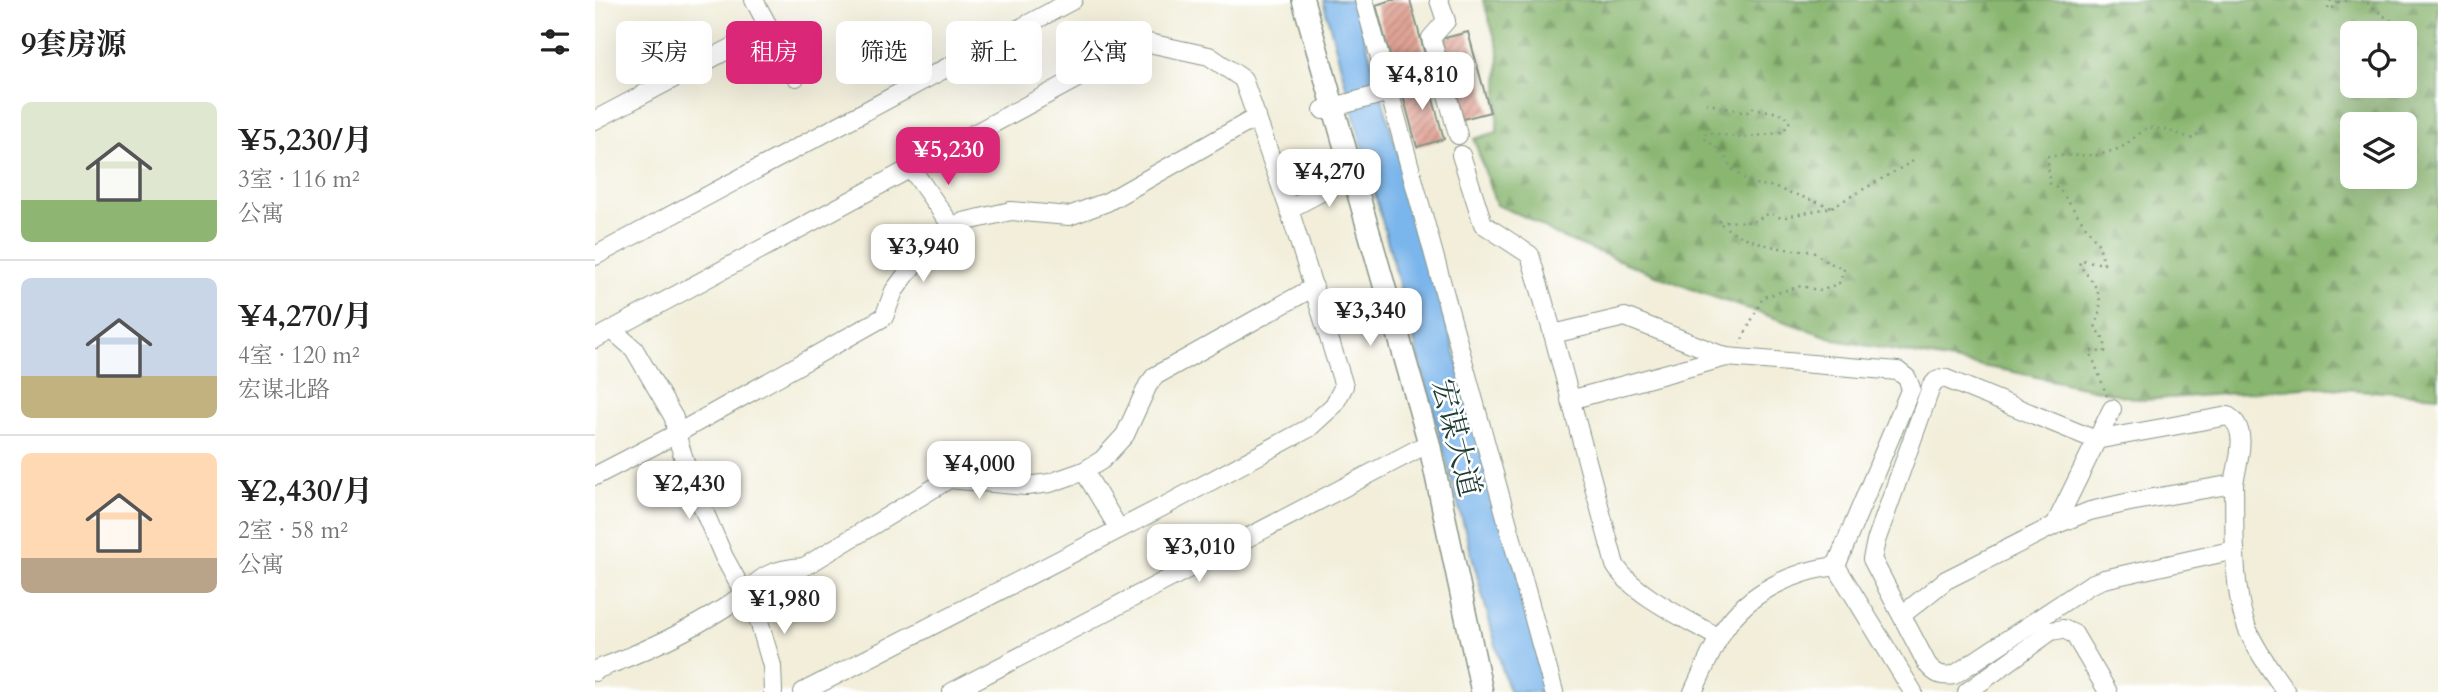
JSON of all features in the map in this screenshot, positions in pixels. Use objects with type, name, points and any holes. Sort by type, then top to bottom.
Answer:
[{"type":"main road","points":[[1291,0],[1328,109]]},
{"type":"main road","name":"宏谋大道","points":[[1303,0],[1328,109],[1424,446],[1482,692]]},
{"type":"main road","points":[[1424,446],[1468,692]]},
{"type":"street","points":[[754,0],[765,21]]},
{"type":"street","points":[[595,256],[1073,0]]},
{"type":"street","points":[[1364,0],[1554,692]]},
{"type":"street","points":[[1439,0],[1446,21],[1430,38],[1458,135]]},
{"type":"street","points":[[595,339],[1144,42],[1209,56],[1243,79],[1289,209],[1344,386],[1334,405],[1309,428],[803,692]]},
{"type":"street","points":[[595,120],[726,51]]},
{"type":"street","points":[[1328,109],[1439,65]]},
{"type":"street","points":[[595,476],[676,434],[884,317],[894,291],[928,245],[963,222],[1011,211],[1069,216],[1107,202],[1258,117]]},
{"type":"street","points":[[1461,155],[1483,224],[1530,255],[1610,549],[1620,572],[1638,589],[1719,638]]},
{"type":"street","points":[[911,168],[953,228]]},
{"type":"street","points":[[1289,209],[1348,178]]},
{"type":"street","points":[[595,672],[638,655],[726,607],[769,573],[783,568],[804,567],[949,480],[1026,486],[1050,483],[1084,471],[1102,460],[1125,435],[1148,385],[1155,376],[1314,287]]},
{"type":"street","points":[[1553,334],[1625,317],[1729,357],[1898,371],[1910,383],[1911,388],[1836,566]]},
{"type":"street","points":[[612,330],[634,349],[674,418],[676,434],[691,481],[762,632],[772,666],[773,692]]},
{"type":"street","points":[[1570,400],[1729,357]]},
{"type":"street","points":[[2235,550],[2091,584],[1954,675],[1941,676],[1933,671],[1872,559],[1876,541],[1934,383],[1938,379],[1947,379],[2095,440],[2228,416],[2236,423],[2241,434],[2234,484],[2235,550],[2242,611],[2249,634],[2286,692]]},
{"type":"street","points":[[2055,525],[2112,409]]},
{"type":"street","points":[[952,692],[1424,446]]},
{"type":"street","points":[[1084,471],[1119,529]]},
{"type":"street","points":[[1902,615],[1946,580],[2055,525],[2090,512],[2130,502],[2234,484]]},
{"type":"street","points":[[1693,692],[1719,638],[1739,612],[1755,598],[1790,576],[1815,568],[1836,566]]},
{"type":"street","points":[[1836,566],[1913,692]]},
{"type":"street","points":[[1967,692],[2052,631],[2063,629],[2074,634],[2108,692]]},
{"type":"path","points":[[2331,0],[2328,7],[2330,10],[2338,1],[2351,0]]},
{"type":"path","points":[[2361,0],[2395,21]]},
{"type":"path","points":[[1706,103],[1746,113],[1753,108],[1784,114],[1790,121],[1783,132],[1742,138],[1706,132],[1704,138],[1723,153],[1732,169],[1752,184],[1770,186],[1832,206]]},
{"type":"path","points":[[2112,409],[2090,351],[2105,352],[2105,341],[2095,328],[2101,311],[2096,285],[2079,265],[2081,260],[2104,264],[2099,245],[2060,191],[2049,183],[2049,156],[2098,155],[2121,148],[2148,127],[2193,139],[2203,128]]},
{"type":"path","points":[[1729,357],[1763,298],[1801,286],[1821,291],[1839,283],[1844,269],[1810,250],[1795,252],[1728,232],[1718,221],[1753,222],[1770,213],[1781,218],[1832,206],[1916,160]]},
{"type":"green space","points":[[1483,0],[2438,0],[2438,396],[2317,387],[2143,400],[2009,371],[1841,341],[1699,292],[1556,235],[1528,218],[1496,205],[1474,139],[1497,132],[1499,51]]},
{"type":"water","points":[[1323,0],[1354,0],[1552,692],[1510,692],[1506,683]]},
{"type":"building","points":[[1392,0],[1410,0],[1427,62],[1394,71],[1376,5]]},
{"type":"building","points":[[1468,32],[1490,112],[1463,119],[1441,39]]},
{"type":"building","points":[[1427,77],[1444,139],[1417,147],[1400,85]]}]
